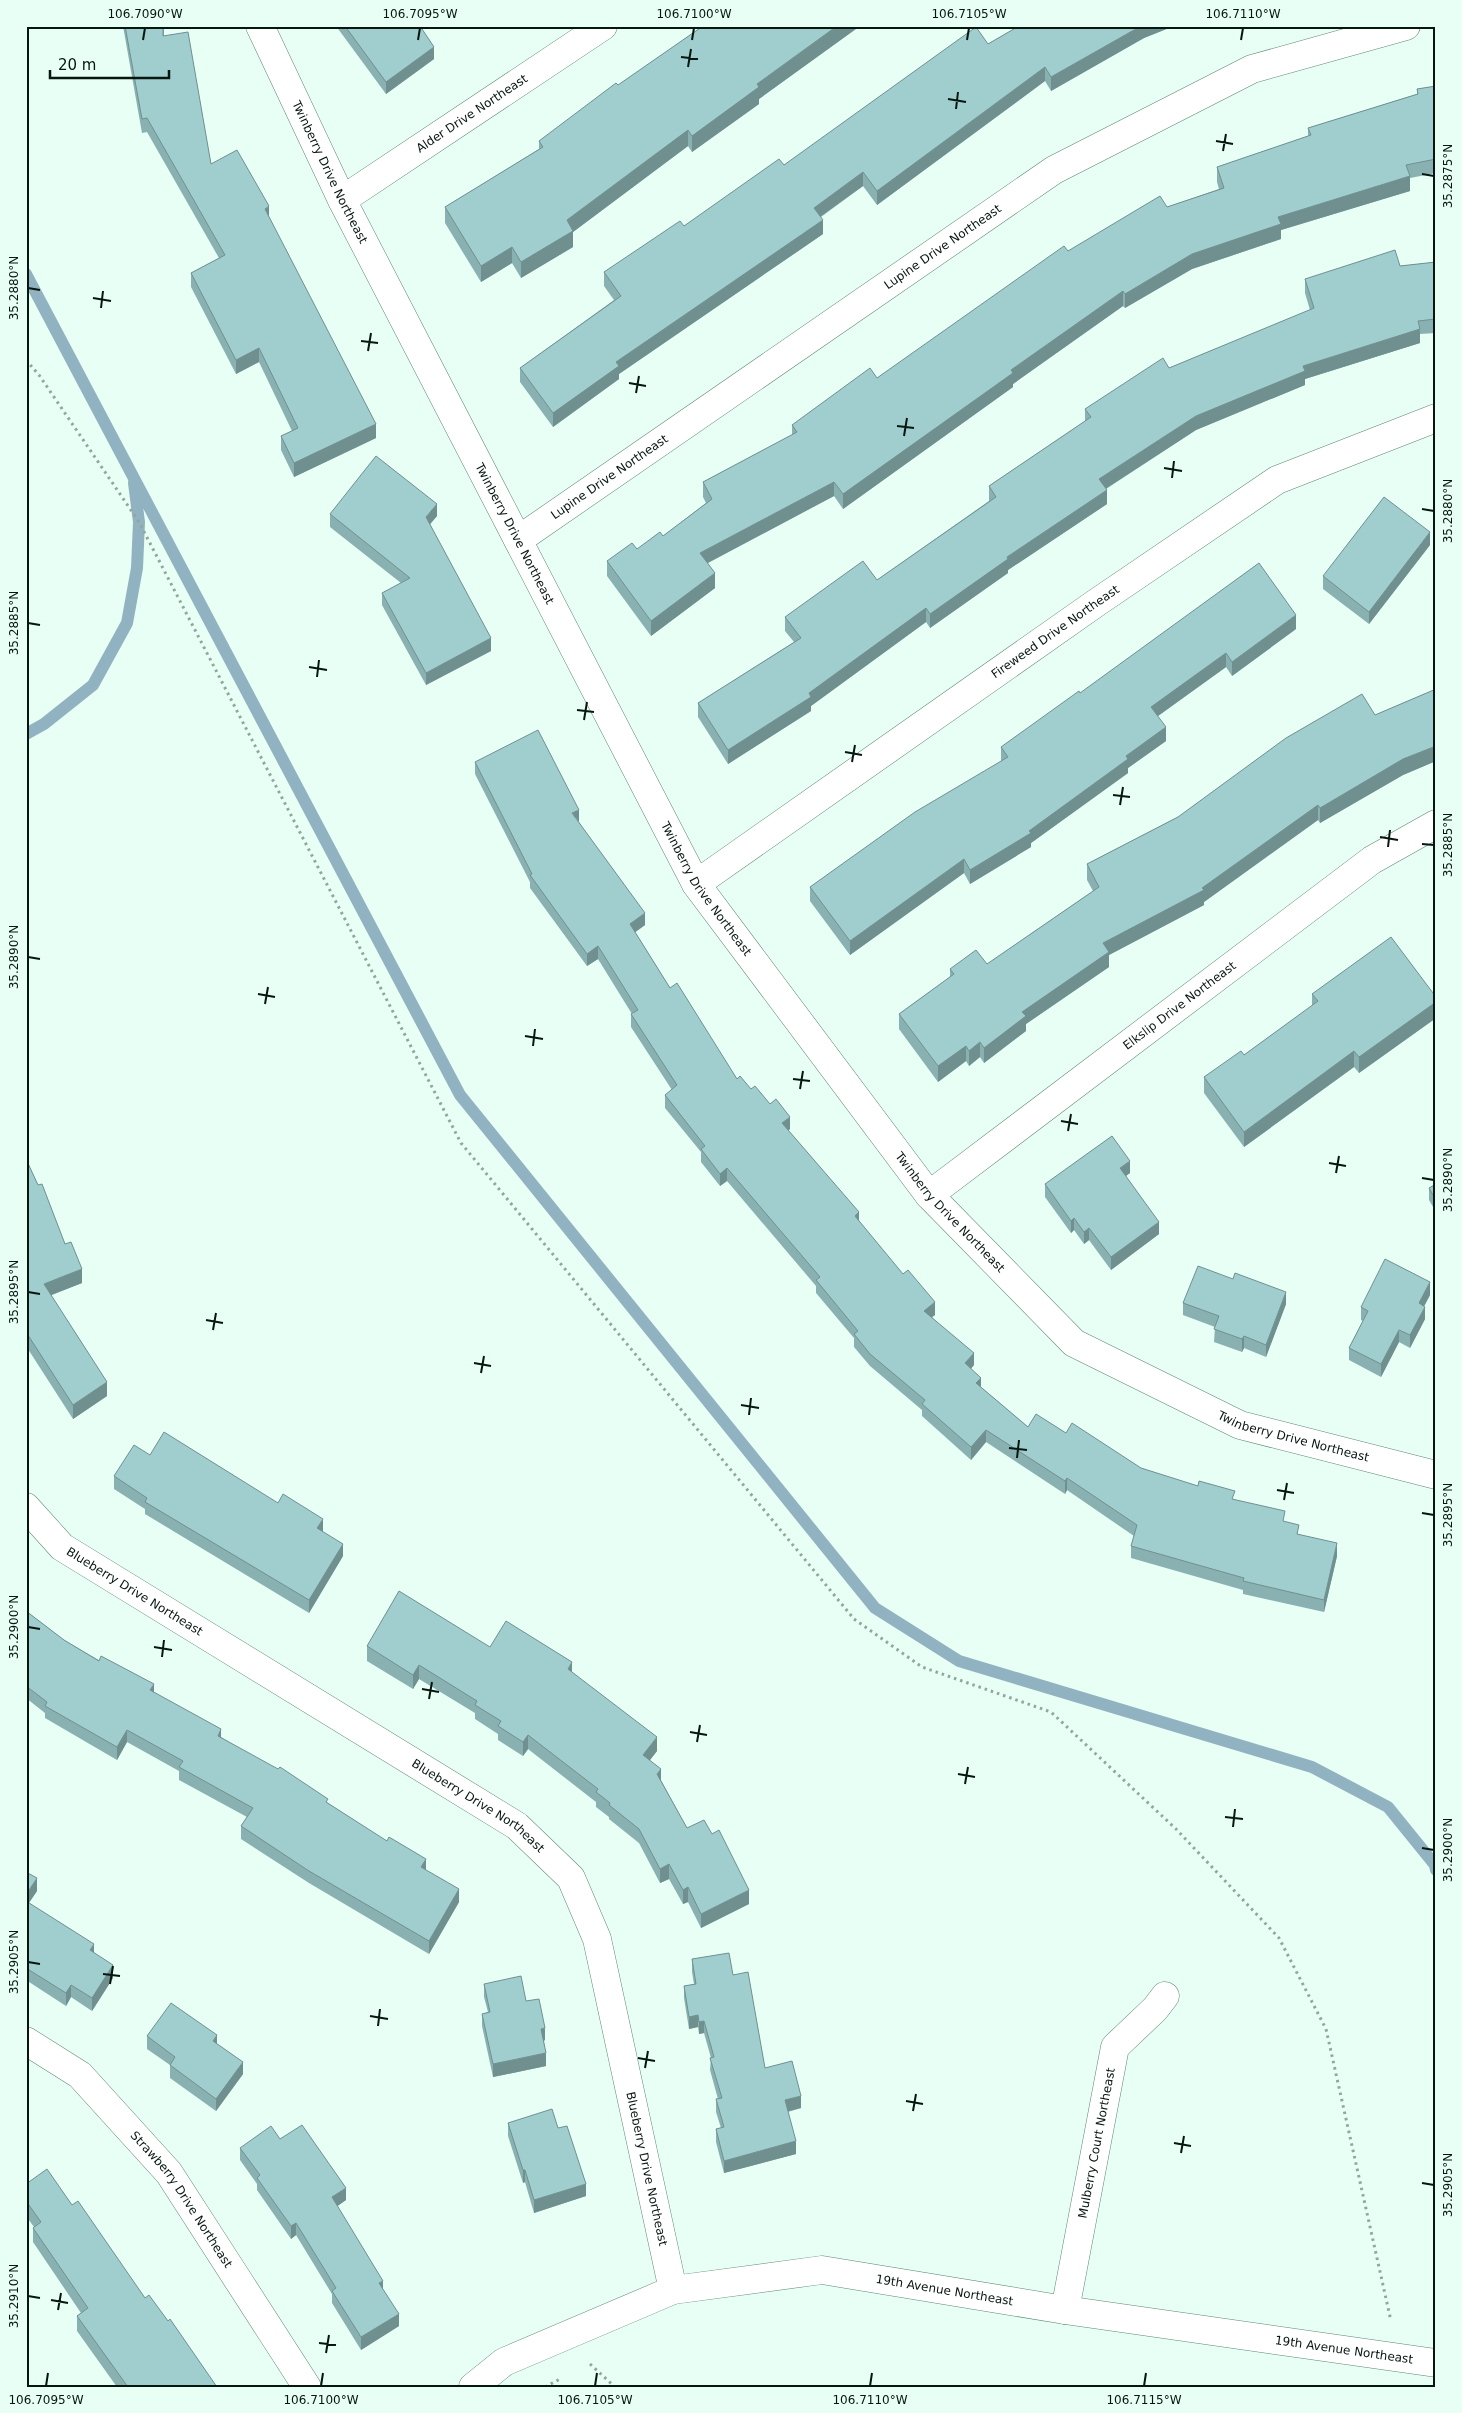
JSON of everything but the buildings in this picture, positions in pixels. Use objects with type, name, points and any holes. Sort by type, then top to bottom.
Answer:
[{"type":"street","name":"Twinberry Drive Northeast","points":[[260,26],[342,200],[696,884],[929,1194],[1074,1343],[1240,1425],[1436,1475]]},
{"type":"street","name":"Alder Drive Northeast","points":[[342,200],[603,26]]},
{"type":"street","name":"Lupine Drive Northeast","points":[[518,540],[1054,170],[1252,69],[1406,26]]},
{"type":"street","name":"Fireweed Drive Northeast","points":[[696,884],[1096,603],[1277,480],[1436,418]]},
{"type":"street","name":"Elkslip Drive Northeast","points":[[929,1194],[1372,860],[1436,824]]},
{"type":"street","name":"Blueberry Drive Northeast","points":[[26,1506],[62,1547],[517,1826],[571,1878],[597,1939],[673,2290]]},
{"type":"street","name":"Mulberry Court Northeast","points":[[1065,2310],[1115,2047],[1155,2009],[1165,1996]]},
{"type":"street","name":"Strawberry Drive Northeast","points":[[26,2041],[80,2075],[169,2174],[307,2387]]},
{"type":"street","name":"19th Avenue Northeast","points":[[473,2387],[504,2362],[673,2290],[822,2270],[1065,2310],[1436,2363]]},
{"type":"path","points":[[26,360],[39,375],[139,522],[461,1143],[854,1619],[922,1667],[1051,1712],[1176,1829],[1279,1938],[1326,2029],[1399,2358]]},
{"type":"path","points":[[589,2363],[615,2387]]},
{"type":"path","points":[[545,2387],[563,2377]]},
{"type":"waterway","points":[[26,274],[460,1095],[875,1608],[959,1661],[1312,1767],[1388,1807],[1435,1865],[1436,1870]]},
{"type":"waterway","points":[[26,734],[44,724],[93,685],[127,623],[137,568],[139,522],[134,483]]}]
